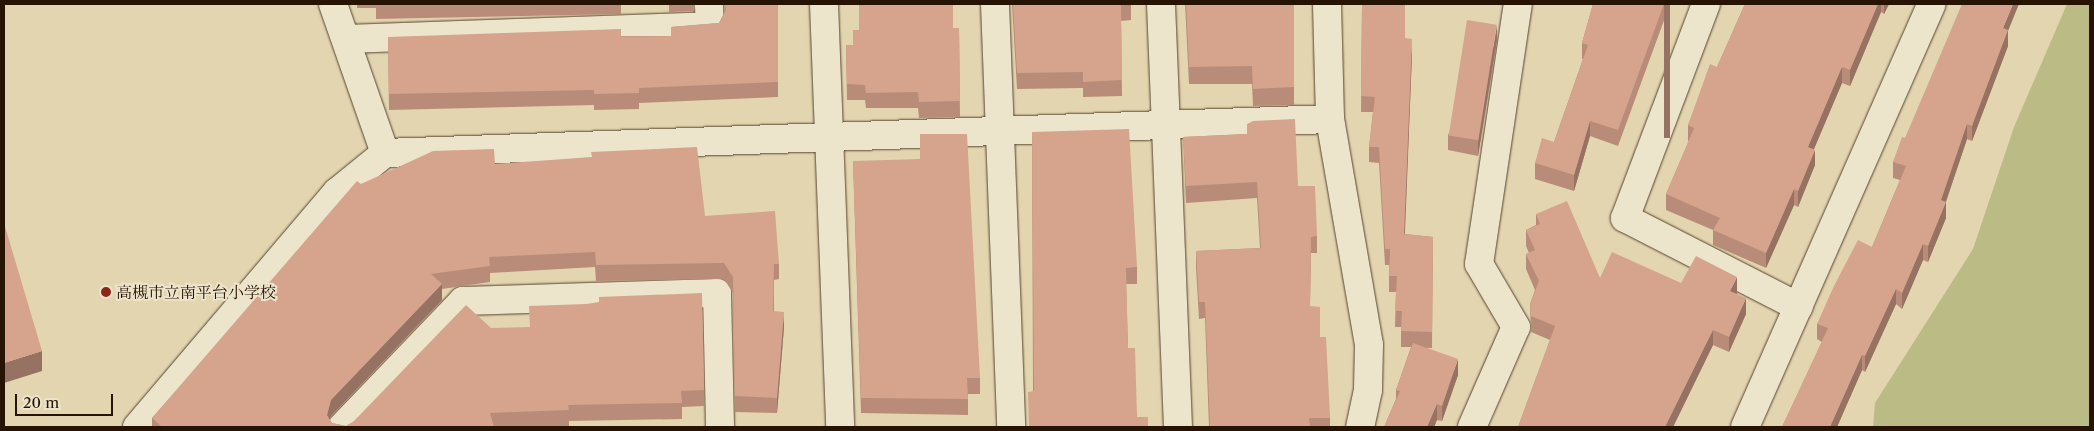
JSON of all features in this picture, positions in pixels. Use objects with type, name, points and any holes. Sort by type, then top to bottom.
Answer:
[{"type":"street","points":[[333,4],[385,152]]},
{"type":"street","points":[[346,39],[710,26],[709,4]]},
{"type":"street","points":[[824,4],[840,427]]},
{"type":"street","points":[[995,4],[1011,427]]},
{"type":"street","points":[[1161,4],[1178,427]]},
{"type":"street","points":[[1326,4],[1330,119],[1368,345],[1368,390],[1360,427]]},
{"type":"street","points":[[1472,427],[1516,328],[1478,264],[1518,4]]},
{"type":"street","points":[[1706,4],[1625,218],[1799,307]]},
{"type":"street","points":[[1745,427],[1932,4]]},
{"type":"street","points":[[137,427],[337,192],[385,152],[1330,119]]},
{"type":"street","points":[[342,427],[463,300],[716,293],[720,427]]},
{"type":"green space","points":[[2067,4],[2090,4],[2090,427],[1873,427],[1875,403],[1973,249],[2014,127]]},
{"type":"building","points":[[725,4],[778,4],[778,82],[639,88],[639,93],[594,94],[594,90],[389,94],[388,37],[621,29],[621,37],[671,36],[671,27],[719,23],[726,10]]},
{"type":"building","points":[[859,4],[953,4],[953,28],[959,28],[960,101],[919,102],[918,92],[866,93],[865,85],[847,84],[846,45],[853,45],[853,30],[859,30]]},
{"type":"building","points":[[1013,4],[1131,4],[1121,5],[1122,80],[1083,82],[1083,72],[1017,73]]},
{"type":"building","points":[[1186,4],[1294,4],[1294,87],[1253,89],[1252,66],[1189,67]]},
{"type":"building","points":[[1362,4],[1405,4],[1405,38],[1412,39],[1404,234],[1433,237],[1432,332],[1401,331],[1402,311],[1395,311],[1397,276],[1389,276],[1390,249],[1385,249],[1379,147],[1369,147],[1375,97],[1361,96]]},
{"type":"building","points":[[1593,4],[1664,4],[1618,130],[1590,121],[1574,175],[1535,163],[1542,138],[1554,142],[1588,45],[1582,43]]},
{"type":"building","points":[[1745,4],[1878,4],[1850,70],[1842,67],[1808,147],[1815,150],[1798,191],[1794,189],[1766,253],[1713,230],[1720,218],[1666,194],[1694,128],[1688,125],[1710,64],[1717,67]]},
{"type":"building","points":[[1962,4],[2013,4],[2003,28],[2008,30],[1972,126],[1967,124],[1941,200],[1946,202],[1928,246],[1923,244],[1902,293],[1896,289],[1865,356],[1862,355],[1830,427],[1782,427],[1828,328],[1817,324],[1834,286],[1858,240],[1872,247],[1906,166],[1893,162],[1902,137],[1905,138]]},
{"type":"building","points":[[1467,20],[1497,25],[1478,140],[1449,136]]},
{"type":"building","points":[[1295,119],[1298,186],[1315,186],[1317,236],[1311,237],[1310,306],[1320,307],[1320,337],[1326,337],[1330,418],[1309,418],[1310,427],[1210,427],[1205,302],[1199,302],[1196,251],[1261,248],[1257,182],[1186,186],[1183,137],[1247,134],[1247,124],[1253,121]]},
{"type":"building","points":[[1129,129],[1137,267],[1126,268],[1128,348],[1135,348],[1137,417],[1148,417],[1148,427],[1029,427],[1028,392],[1034,391],[1032,132]]},
{"type":"building","points":[[920,134],[967,134],[980,378],[967,378],[968,399],[861,398],[853,161],[920,159]]},
{"type":"building","points":[[697,147],[705,216],[775,211],[779,264],[774,264],[773,311],[784,312],[777,398],[735,396],[733,277],[724,263],[596,265],[595,252],[489,257],[490,266],[431,274],[442,284],[331,400],[327,415],[332,423],[346,426],[353,422],[466,305],[491,328],[530,327],[529,306],[586,304],[599,302],[599,297],[702,293],[704,390],[681,391],[682,403],[568,405],[569,410],[490,413],[494,427],[162,427],[152,418],[357,181],[361,184],[433,151],[494,149],[495,164],[592,157],[591,152]]},
{"type":"building","points":[[1567,201],[1600,278],[1612,252],[1681,283],[1696,256],[1737,277],[1730,291],[1746,298],[1729,337],[1713,330],[1665,427],[1518,427],[1555,326],[1531,316],[1530,304],[1539,281],[1526,254],[1535,250],[1526,230],[1540,224],[1536,214]]},
{"type":"building","points":[[4,223],[42,351],[4,363]]},
{"type":"building","points":[[1413,343],[1458,359],[1442,406],[1437,404],[1427,427],[1384,427],[1400,391],[1396,390]]},
{"type":"place","name":"高槻市立南平台小学校","points":[[106,292]]}]
